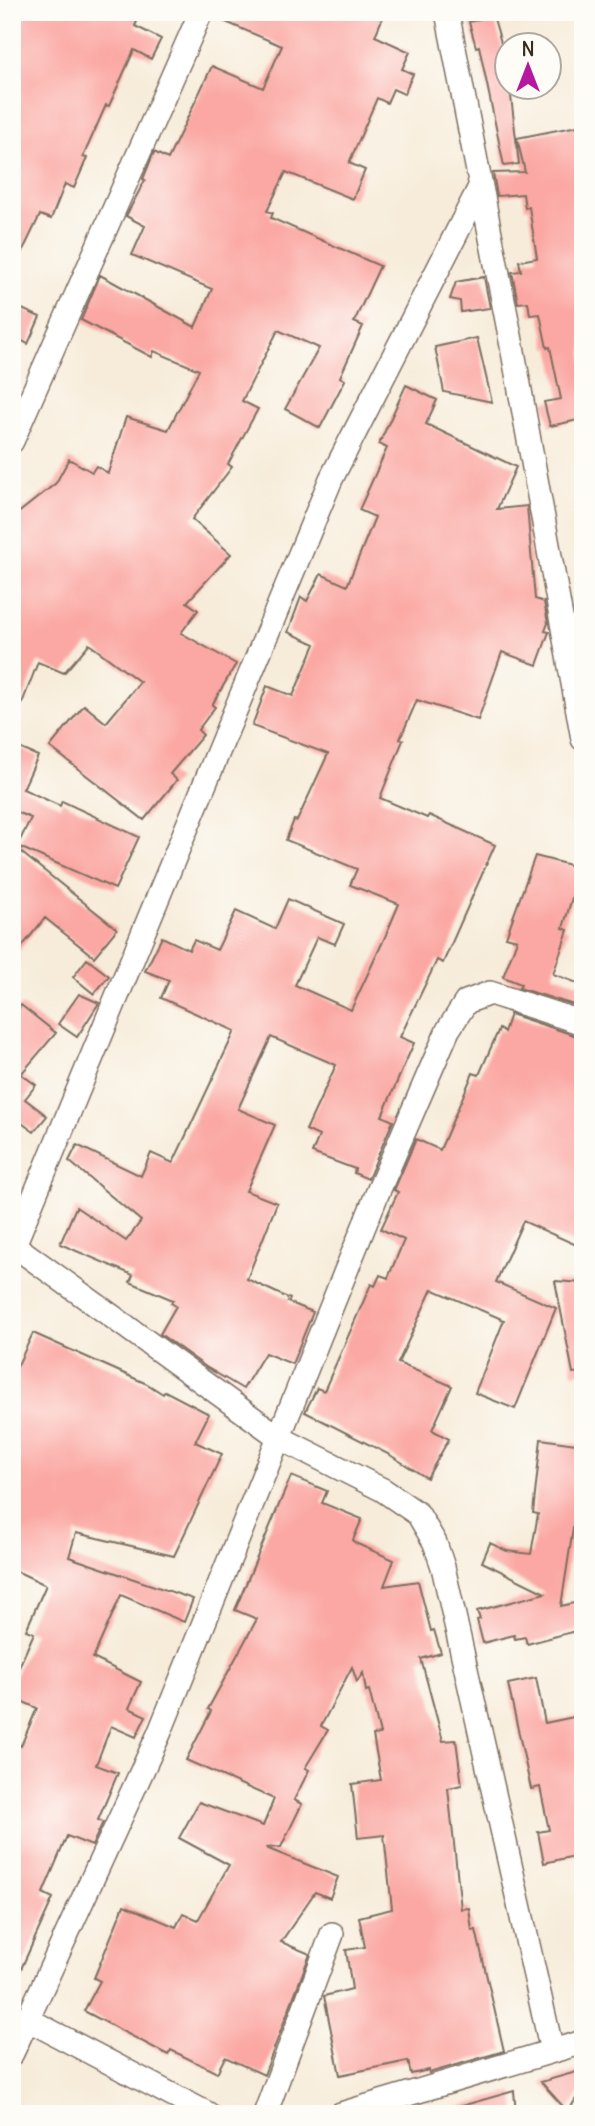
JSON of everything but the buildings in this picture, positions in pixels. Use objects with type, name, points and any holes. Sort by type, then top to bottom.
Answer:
[{"type":"street","points":[[12,441],[201,12]]},
{"type":"street","points":[[447,12],[512,346],[583,739]]},
{"type":"street","points":[[480,187],[331,479],[13,1247],[280,1438],[383,1490],[418,1514],[436,1543],[443,1567],[552,2051]]},
{"type":"street","points":[[12,2053],[159,1734],[377,1194],[448,1030],[466,1002],[490,993],[583,1023]]},
{"type":"street","points":[[265,2114],[332,1934]]},
{"type":"street","points":[[27,2019],[208,2114]]},
{"type":"street","points":[[341,2114],[583,2042]]}]
